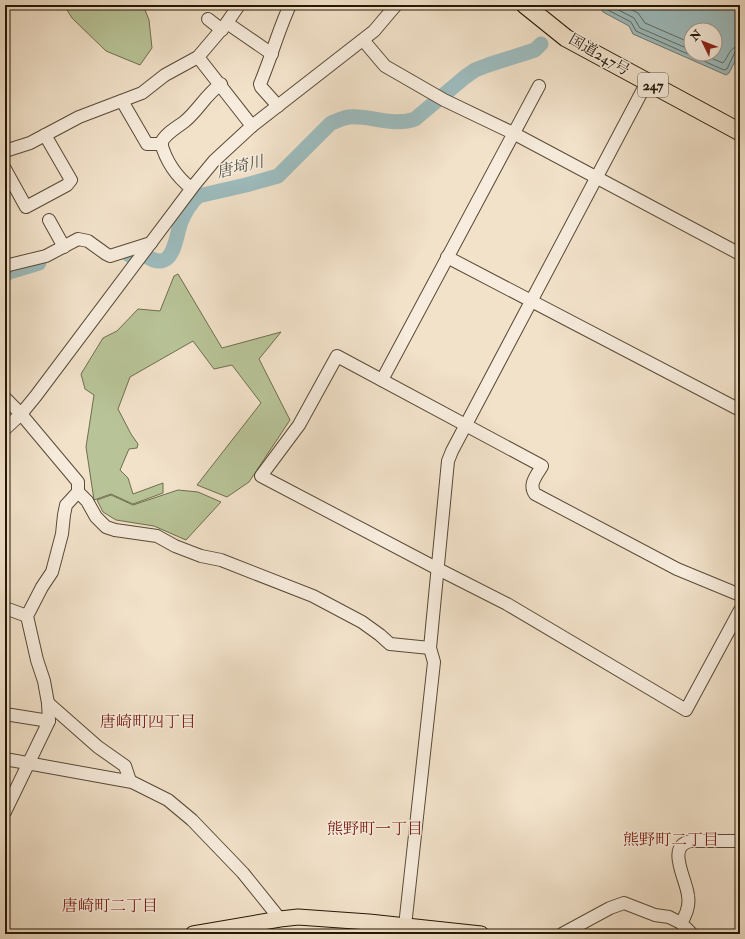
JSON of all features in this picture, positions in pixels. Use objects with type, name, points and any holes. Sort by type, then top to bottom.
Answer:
[{"type":"highway","name":"国道247号","points":[[525,5],[566,38],[740,132]]},
{"type":"main road","points":[[192,934],[298,917],[481,934]]},
{"type":"street","points":[[5,152],[30,143],[97,109],[122,101],[142,92],[165,75],[198,57],[224,26],[239,5]]},
{"type":"street","points":[[278,106],[260,84],[272,54],[280,26],[290,5]]},
{"type":"street","points":[[5,429],[21,414],[35,397],[191,188],[214,161],[252,126],[374,31],[396,5]]},
{"type":"street","points":[[208,19],[224,26],[272,54]]},
{"type":"street","points":[[363,40],[385,66],[440,98],[513,133],[740,254]]},
{"type":"street","points":[[198,57],[221,84],[252,126]]},
{"type":"street","points":[[405,926],[434,662],[430,648],[448,461],[647,82]]},
{"type":"street","points":[[191,188],[183,182],[173,169],[162,144],[162,140],[186,120],[202,104],[209,94],[221,84]]},
{"type":"street","points":[[382,380],[539,86]]},
{"type":"street","points":[[122,101],[147,144],[162,144]]},
{"type":"street","points":[[5,169],[26,207],[67,185],[71,180],[45,135]]},
{"type":"street","points":[[49,220],[64,247]]},
{"type":"street","points":[[6,264],[46,256],[78,240],[84,239],[110,256],[150,243]]},
{"type":"street","points":[[447,257],[740,410]]},
{"type":"street","points":[[740,595],[677,569],[535,494],[532,485],[542,466],[337,356],[299,425],[261,476],[507,604],[686,710],[740,610]]},
{"type":"street","points":[[5,398],[21,414],[78,482],[78,492],[66,505],[62,534],[52,572],[42,587],[27,616],[37,660],[44,681],[48,703],[49,721],[5,812]]},
{"type":"street","points":[[78,492],[87,501],[96,517],[106,527],[115,530],[157,536],[175,546],[201,556],[221,560],[313,596],[362,622],[390,644],[430,648]]},
{"type":"street","points":[[5,608],[27,616]]},
{"type":"street","points":[[48,703],[98,747],[125,766],[130,781]]},
{"type":"street","points":[[5,714],[49,721]]},
{"type":"street","points":[[5,759],[130,781],[168,800],[192,820],[243,873],[280,919]]},
{"type":"street","points":[[680,923],[685,916],[689,901],[678,854],[679,848],[686,842],[691,841],[740,840]]},
{"type":"street","points":[[562,934],[610,908],[624,903],[655,915],[669,917],[680,923],[692,934]]},
{"type":"green space","points":[[64,5],[143,5],[149,20],[152,48],[140,65],[106,51],[72,18]]},
{"type":"green space","points":[[178,274],[222,348],[281,332],[259,359],[290,420],[249,482],[227,497],[197,485],[261,403],[232,365],[214,369],[193,341],[130,377],[118,409],[138,444],[137,448],[129,449],[120,470],[128,478],[133,494],[163,483],[163,493],[133,504],[111,494],[94,500],[86,447],[94,395],[85,389],[81,374],[103,338],[117,331],[138,309],[160,311],[174,276]]},
{"type":"green space","points":[[178,490],[198,492],[221,502],[186,540],[154,526],[116,520],[103,512],[97,500],[111,495],[133,505]]},
{"type":"water","points":[[599,5],[740,5],[740,52],[729,73],[726,75],[697,62],[723,62],[723,22],[683,22],[683,56],[633,34],[629,26],[603,12]]},
{"type":"waterway","name":"唐埼川","points":[[129,255],[139,252],[158,261],[168,258],[173,249],[183,218],[188,208],[198,196],[278,176],[331,123],[349,117],[398,122],[415,119],[475,70],[535,50],[541,44]]},
{"type":"waterway","name":"唐埼川","points":[[5,275],[9,272],[39,263]]},
{"type":"district","name":"唐崎町四丁目","points":[[148,722]]},
{"type":"district","name":"熊野町一丁目","points":[[375,829]]},
{"type":"district","name":"熊野町二丁目","points":[[671,840]]},
{"type":"district","name":"唐崎町二丁目","points":[[110,906]]}]
